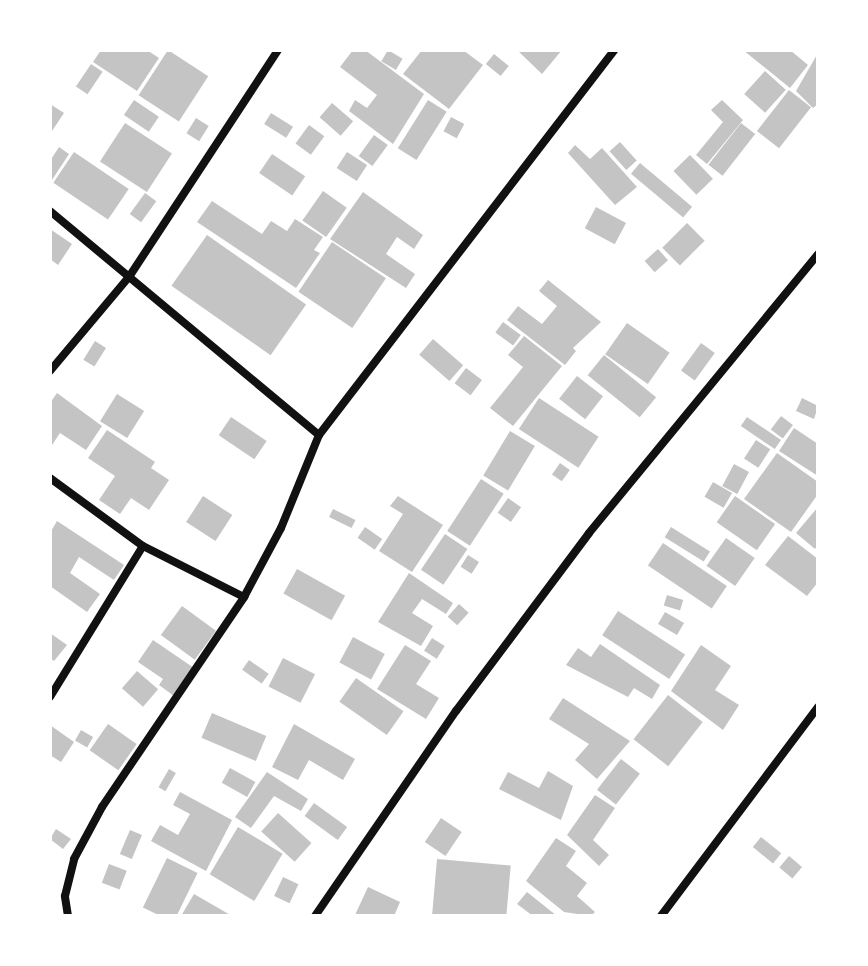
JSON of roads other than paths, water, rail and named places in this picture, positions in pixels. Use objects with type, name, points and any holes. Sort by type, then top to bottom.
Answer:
[{"type":"street","points":[[50,371],[129,277],[278,50]]},
{"type":"street","points":[[68,916],[65,896],[74,859],[95,820],[244,597],[281,528],[319,435],[614,50]]},
{"type":"street","points":[[50,211],[319,435]]},
{"type":"street","points":[[315,916],[456,711],[580,545],[818,254]]},
{"type":"street","points":[[50,478],[143,546],[244,597]]},
{"type":"street","points":[[50,697],[143,546]]},
{"type":"street","points":[[661,916],[818,707]]}]
